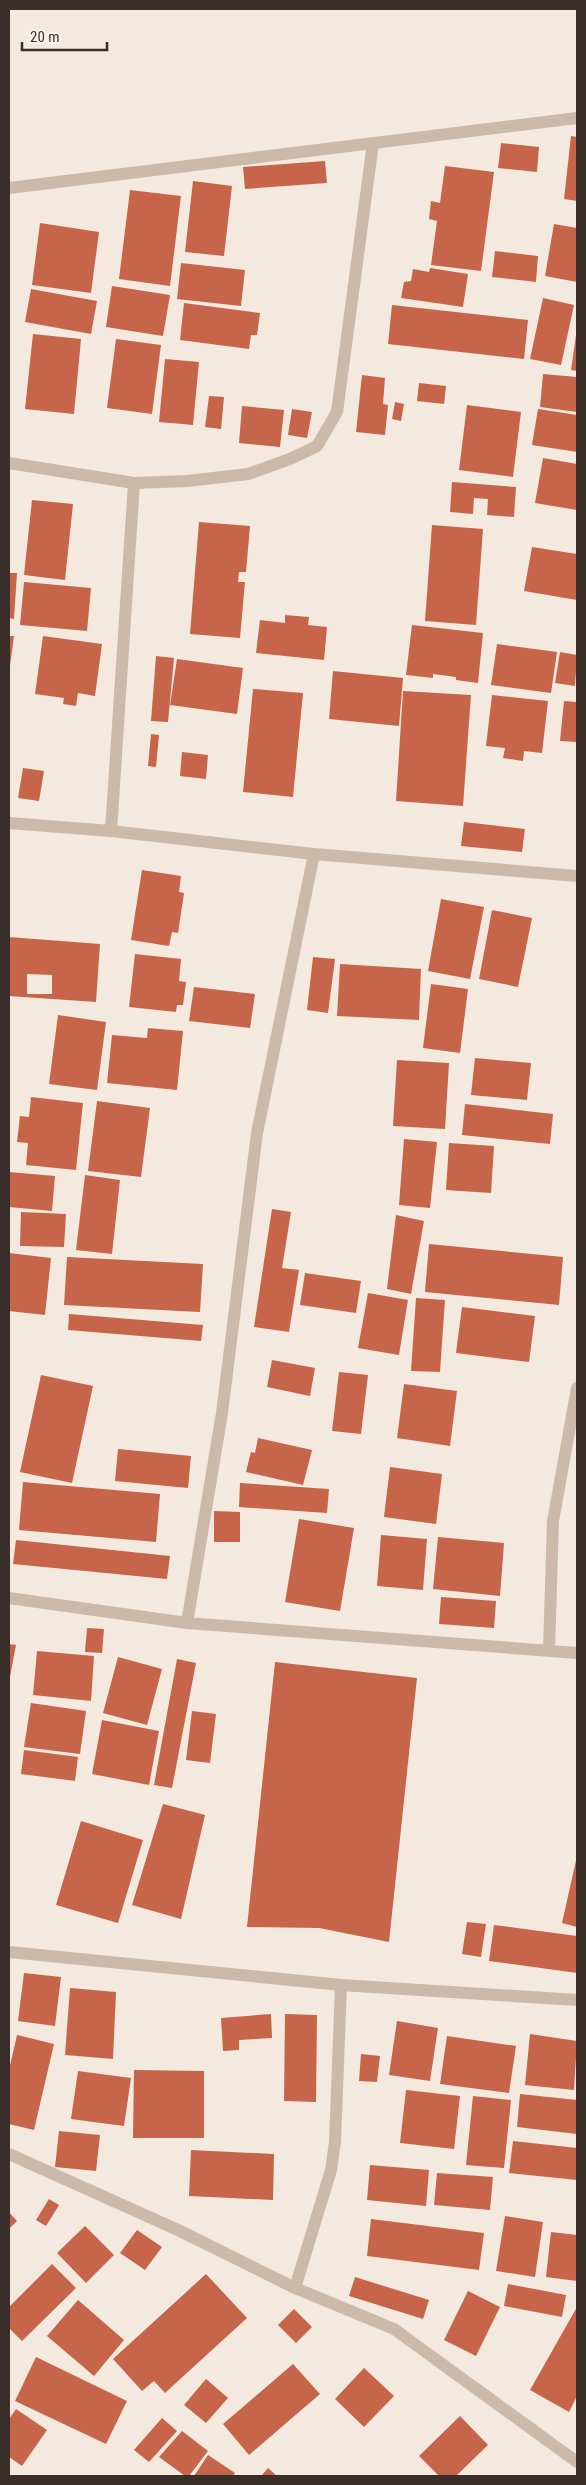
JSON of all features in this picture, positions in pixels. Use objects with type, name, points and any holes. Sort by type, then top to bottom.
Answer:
[{"type":"street","points":[[9,188],[577,118]]},
{"type":"street","points":[[9,463],[134,483],[187,481],[248,474],[290,459],[317,446],[337,412],[373,143]]},
{"type":"street","points":[[111,831],[134,483]]},
{"type":"street","points":[[9,824],[111,831],[314,854],[577,876]]},
{"type":"street","points":[[187,1623],[222,1413],[257,1133],[314,854]]},
{"type":"street","points":[[550,1651],[553,1521],[577,1388]]},
{"type":"street","points":[[9,1598],[187,1623],[577,1653]]},
{"type":"street","points":[[9,1952],[341,1985],[577,2000]]},
{"type":"street","points":[[295,2288],[331,2170],[335,2142],[341,1985]]},
{"type":"street","points":[[9,2154],[178,2230],[295,2288],[394,2329],[577,2462]]},
{"type":"building","points":[[571,136],[577,137],[577,201],[564,199]]},
{"type":"building","points":[[501,143],[539,147],[537,172],[498,168]]},
{"type":"building","points":[[325,161],[327,183],[245,189],[243,167]]},
{"type":"building","points":[[445,166],[494,172],[481,271],[431,265],[437,221],[429,219],[431,201],[440,203]]},
{"type":"building","points":[[193,181],[232,186],[224,256],[185,252]]},
{"type":"building","points":[[130,190],[181,196],[170,286],[119,279]]},
{"type":"building","points":[[40,223],[99,232],[91,293],[32,285]]},
{"type":"building","points":[[554,224],[577,228],[577,282],[545,276]]},
{"type":"building","points":[[495,251],[538,256],[536,282],[492,277]]},
{"type":"building","points":[[181,263],[245,270],[241,306],[177,299]]},
{"type":"building","points":[[430,268],[468,274],[463,307],[401,298],[404,282],[411,281],[413,269],[429,272]]},
{"type":"building","points":[[112,286],[170,295],[163,336],[106,327]]},
{"type":"building","points":[[31,289],[97,301],[91,334],[25,322]]},
{"type":"building","points":[[543,298],[574,305],[561,365],[530,359]]},
{"type":"building","points":[[184,303],[260,313],[257,335],[251,335],[249,349],[180,340]]},
{"type":"building","points":[[392,305],[528,320],[524,359],[388,344]]},
{"type":"building","points":[[33,334],[81,339],[74,414],[25,409]]},
{"type":"building","points":[[577,335],[577,371],[571,370]]},
{"type":"building","points":[[116,339],[161,345],[152,414],[107,408]]},
{"type":"building","points":[[165,359],[199,362],[193,425],[159,422]]},
{"type":"building","points":[[543,374],[577,377],[577,412],[540,407]]},
{"type":"building","points":[[362,375],[385,378],[383,404],[388,405],[385,435],[356,432]]},
{"type":"building","points":[[419,383],[446,386],[444,404],[417,401]]},
{"type":"building","points":[[209,396],[224,397],[221,429],[205,427]]},
{"type":"building","points":[[395,402],[404,404],[401,421],[392,419]]},
{"type":"building","points":[[467,405],[521,412],[513,477],[459,470]]},
{"type":"building","points":[[242,406],[284,410],[280,447],[239,443]]},
{"type":"building","points":[[292,409],[312,412],[307,438],[288,435]]},
{"type":"building","points":[[538,409],[577,415],[577,452],[532,445]]},
{"type":"building","points":[[543,458],[577,464],[577,510],[535,503]]},
{"type":"building","points":[[452,482],[516,487],[514,517],[487,515],[488,499],[474,498],[473,514],[450,512]]},
{"type":"building","points":[[32,500],[73,504],[65,580],[24,575]]},
{"type":"building","points":[[199,522],[250,526],[246,572],[239,572],[238,582],[245,582],[240,638],[190,634]]},
{"type":"building","points":[[432,525],[483,529],[476,625],[425,621]]},
{"type":"building","points":[[532,547],[577,554],[577,600],[524,591]]},
{"type":"building","points":[[9,573],[17,573],[14,619],[9,618]]},
{"type":"building","points":[[24,582],[91,588],[87,631],[20,625]]},
{"type":"building","points":[[285,615],[309,617],[308,625],[327,627],[324,660],[256,653],[260,620],[285,623]]},
{"type":"building","points":[[412,625],[483,633],[478,683],[456,680],[456,677],[433,674],[433,678],[406,675]]},
{"type":"building","points":[[9,636],[14,636],[10,666],[9,666]]},
{"type":"building","points":[[43,636],[102,644],[95,696],[78,693],[76,706],[63,704],[64,698],[35,694]]},
{"type":"building","points":[[497,644],[557,652],[551,693],[491,685]]},
{"type":"building","points":[[560,652],[577,655],[575,686],[555,683]]},
{"type":"building","points":[[156,656],[174,658],[168,722],[151,721]]},
{"type":"building","points":[[177,659],[243,668],[237,714],[170,705]]},
{"type":"building","points":[[333,671],[403,678],[399,726],[329,719]]},
{"type":"building","points":[[253,689],[303,693],[293,797],[243,792]]},
{"type":"building","points":[[403,691],[471,695],[463,806],[396,801]]},
{"type":"building","points":[[492,695],[548,701],[542,753],[524,751],[523,761],[503,758],[505,748],[486,746]]},
{"type":"building","points":[[564,701],[577,702],[577,742],[560,741]]},
{"type":"building","points":[[151,734],[159,735],[156,767],[148,766]]},
{"type":"building","points":[[182,752],[208,755],[206,779],[180,776]]},
{"type":"building","points":[[23,768],[44,771],[39,801],[18,798]]},
{"type":"building","points":[[464,822],[525,829],[522,852],[461,846]]},
{"type":"building","points":[[142,870],[181,876],[179,892],[184,893],[178,933],[172,932],[169,946],[131,940]]},
{"type":"building","points":[[441,899],[484,907],[470,979],[428,971]]},
{"type":"building","points":[[492,910],[532,918],[518,987],[479,979]]},
{"type":"building","points":[[9,937],[100,944],[96,1002],[9,996]],"holes":[[[27,974],[52,975],[52,994],[27,994]]]},
{"type":"building","points":[[135,954],[181,959],[179,981],[186,982],[183,1005],[177,1005],[176,1012],[129,1007]]},
{"type":"building","points":[[313,957],[335,959],[328,1013],[307,1010]]},
{"type":"building","points":[[340,964],[421,969],[419,1020],[337,1016]]},
{"type":"building","points":[[431,984],[468,989],[460,1053],[423,1048]]},
{"type":"building","points":[[194,987],[255,994],[250,1028],[189,1021]]},
{"type":"building","points":[[58,1015],[106,1022],[97,1090],[49,1084]]},
{"type":"building","points":[[148,1028],[183,1031],[177,1090],[107,1083],[112,1035],[147,1038]]},
{"type":"building","points":[[475,1058],[531,1063],[527,1100],[471,1095]]},
{"type":"building","points":[[397,1060],[449,1063],[445,1129],[393,1126]]},
{"type":"building","points":[[31,1097],[83,1103],[76,1170],[26,1165],[28,1143],[17,1142],[20,1116],[29,1117]]},
{"type":"building","points":[[97,1101],[150,1108],[141,1177],[88,1171]]},
{"type":"building","points":[[465,1104],[553,1114],[550,1144],[462,1135]]},
{"type":"building","points":[[404,1139],[437,1142],[430,1208],[399,1205]]},
{"type":"building","points":[[449,1143],[494,1146],[491,1193],[446,1190]]},
{"type":"building","points":[[9,1172],[55,1176],[52,1211],[9,1207]]},
{"type":"building","points":[[85,1175],[120,1180],[112,1254],[76,1250]]},
{"type":"building","points":[[272,1209],[291,1212],[282,1268],[299,1270],[289,1332],[254,1327]]},
{"type":"building","points":[[21,1212],[66,1214],[64,1247],[20,1246]]},
{"type":"building","points":[[396,1215],[424,1221],[411,1294],[387,1289]]},
{"type":"building","points":[[429,1244],[563,1257],[559,1305],[425,1292]]},
{"type":"building","points":[[9,1253],[51,1258],[45,1315],[9,1311]]},
{"type":"building","points":[[67,1257],[203,1264],[200,1312],[64,1305]]},
{"type":"building","points":[[305,1273],[361,1281],[356,1313],[300,1305]]},
{"type":"building","points":[[368,1293],[408,1300],[399,1355],[358,1348]]},
{"type":"building","points":[[416,1298],[445,1300],[440,1372],[411,1371]]},
{"type":"building","points":[[462,1307],[535,1316],[529,1362],[456,1353]]},
{"type":"building","points":[[69,1314],[203,1325],[201,1341],[68,1330]]},
{"type":"building","points":[[272,1360],[315,1368],[310,1396],[267,1387]]},
{"type":"building","points":[[339,1372],[368,1375],[361,1434],[332,1431]]},
{"type":"building","points":[[41,1375],[93,1386],[72,1483],[20,1472]]},
{"type":"building","points":[[404,1384],[457,1391],[450,1446],[397,1438]]},
{"type":"building","points":[[258,1438],[312,1450],[303,1485],[246,1472],[251,1452],[255,1453]]},
{"type":"building","points":[[118,1449],[191,1456],[188,1488],[115,1481]]},
{"type":"building","points":[[390,1467],[442,1474],[436,1524],[384,1517]]},
{"type":"building","points":[[23,1482],[160,1494],[156,1542],[19,1530]]},
{"type":"building","points":[[240,1483],[329,1489],[327,1513],[239,1507]]},
{"type":"building","points":[[214,1511],[240,1512],[240,1542],[214,1542]]},
{"type":"building","points":[[299,1519],[354,1528],[340,1611],[285,1602]]},
{"type":"building","points":[[381,1535],[427,1539],[423,1590],[377,1586]]},
{"type":"building","points":[[438,1537],[504,1543],[500,1596],[433,1589]]},
{"type":"building","points":[[16,1540],[170,1556],[167,1579],[13,1564]]},
{"type":"building","points":[[441,1597],[496,1601],[494,1628],[439,1624]]},
{"type":"building","points":[[87,1628],[104,1629],[102,1653],[85,1652]]},
{"type":"building","points":[[9,1644],[16,1645],[10,1677],[9,1677]]},
{"type":"building","points":[[37,1651],[94,1656],[91,1701],[33,1695]]},
{"type":"building","points":[[118,1657],[162,1669],[147,1725],[103,1713]]},
{"type":"building","points":[[177,1659],[196,1663],[172,1788],[154,1785]]},
{"type":"building","points":[[275,1662],[417,1678],[389,1942],[319,1928],[247,1927]]},
{"type":"building","points":[[31,1703],[86,1711],[80,1754],[24,1747]]},
{"type":"building","points":[[192,1711],[216,1714],[210,1763],[186,1760]]},
{"type":"building","points":[[102,1720],[159,1731],[149,1785],[92,1774]]},
{"type":"building","points":[[24,1750],[78,1757],[75,1781],[21,1774]]},
{"type":"building","points":[[163,1804],[205,1815],[181,1919],[132,1905]]},
{"type":"building","points":[[81,1821],[143,1840],[118,1923],[56,1905]]},
{"type":"building","points":[[577,1856],[577,1927],[562,1923]]},
{"type":"building","points":[[467,1922],[486,1924],[481,1957],[462,1954]]},
{"type":"building","points":[[494,1925],[577,1936],[577,1973],[489,1961]]},
{"type":"building","points":[[24,1973],[61,1977],[55,2026],[18,2021]]},
{"type":"building","points":[[70,1988],[116,1992],[113,2059],[65,2055]]},
{"type":"building","points":[[271,2014],[272,2038],[239,2040],[239,2050],[223,2051],[221,2018]]},
{"type":"building","points":[[285,2014],[317,2015],[316,2102],[284,2101]]},
{"type":"building","points":[[397,2021],[438,2028],[430,2081],[389,2075]]},
{"type":"building","points":[[530,2034],[577,2041],[574,2090],[525,2085]]},
{"type":"building","points":[[17,2035],[54,2044],[34,2130],[9,2124],[9,2070]]},
{"type":"building","points":[[447,2036],[516,2046],[509,2093],[440,2084]]},
{"type":"building","points":[[361,2054],[380,2056],[377,2082],[359,2081]]},
{"type":"building","points":[[134,2070],[204,2071],[204,2138],[133,2138]]},
{"type":"building","points":[[78,2071],[131,2078],[124,2126],[71,2119]]},
{"type":"building","points":[[406,2090],[460,2096],[454,2149],[400,2143]]},
{"type":"building","points":[[520,2094],[577,2100],[577,2134],[517,2127]]},
{"type":"building","points":[[473,2096],[511,2100],[504,2168],[466,2165]]},
{"type":"building","points":[[59,2131],[100,2135],[96,2171],[55,2167]]},
{"type":"building","points":[[513,2141],[577,2148],[577,2180],[509,2173]]},
{"type":"building","points":[[191,2150],[274,2154],[273,2200],[189,2196]]},
{"type":"building","points":[[370,2165],[429,2170],[426,2206],[367,2200]]},
{"type":"building","points":[[437,2173],[493,2177],[490,2210],[434,2205]]},
{"type":"building","points":[[49,2199],[59,2205],[46,2226],[36,2220]]},
{"type":"building","points":[[9,2212],[17,2221],[9,2229]]},
{"type":"building","points":[[505,2216],[543,2222],[535,2277],[496,2271]]},
{"type":"building","points":[[371,2219],[484,2233],[479,2270],[367,2256]]},
{"type":"building","points":[[85,2226],[114,2255],[86,2283],[57,2253]]},
{"type":"building","points":[[137,2230],[162,2247],[145,2270],[120,2253]]},
{"type":"building","points":[[551,2232],[577,2235],[577,2281],[546,2277]]},
{"type":"building","points":[[52,2264],[76,2288],[22,2341],[9,2328],[9,2307]]},
{"type":"building","points":[[206,2274],[247,2318],[165,2393],[154,2381],[142,2391],[113,2359]]},
{"type":"building","points":[[355,2277],[429,2300],[423,2319],[349,2296]]},
{"type":"building","points":[[508,2284],[566,2295],[562,2317],[504,2306]]},
{"type":"building","points":[[468,2291],[500,2307],[476,2356],[444,2340]]},
{"type":"building","points":[[78,2300],[124,2340],[94,2376],[47,2336]]},
{"type":"building","points":[[577,2307],[577,2396],[569,2412],[530,2390]]},
{"type":"building","points":[[294,2309],[312,2327],[296,2343],[278,2325]]},
{"type":"building","points":[[36,2357],[127,2401],[106,2444],[15,2401]]},
{"type":"building","points":[[293,2364],[320,2394],[249,2455],[223,2424]]},
{"type":"building","points":[[364,2368],[394,2396],[364,2427],[335,2399]]},
{"type":"building","points":[[206,2379],[228,2398],[206,2423],[184,2405]]},
{"type":"building","points":[[16,2409],[47,2430],[22,2466],[9,2457],[9,2419]]},
{"type":"building","points":[[460,2416],[488,2445],[456,2476],[439,2476],[419,2456]]},
{"type":"building","points":[[162,2418],[177,2431],[149,2462],[134,2450]]},
{"type":"building","points":[[182,2431],[208,2451],[189,2476],[185,2476],[159,2457]]},
{"type":"building","points":[[208,2455],[235,2473],[233,2476],[194,2476]]},
{"type":"building","points":[[268,2468],[277,2476],[261,2476]]}]
